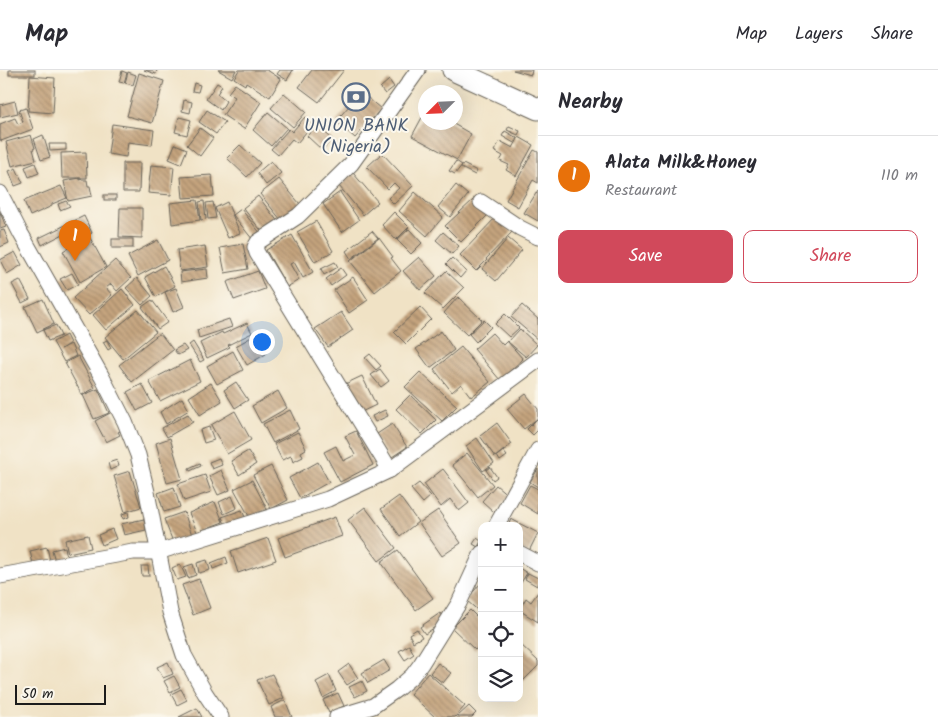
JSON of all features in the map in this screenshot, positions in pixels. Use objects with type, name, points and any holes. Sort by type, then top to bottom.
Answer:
[{"type":"highway","points":[[453,70],[538,109]]},
{"type":"street","points":[[390,470],[255,247],[258,242],[298,216],[342,174],[418,70]]},
{"type":"street","points":[[0,193],[125,422],[138,455],[170,612],[184,655],[222,717]]},
{"type":"street","points":[[481,202],[520,228],[538,237]]},
{"type":"street","points":[[0,576],[133,552],[158,552],[328,499],[390,470],[538,360]]},
{"type":"street","points":[[498,522],[538,450]]},
{"type":"street","points":[[523,556],[538,563]]},
{"type":"street","points":[[337,717],[373,706],[412,676],[459,603],[478,562]]},
{"type":"building","points":[[9,70],[35,70],[35,75],[9,75]]},
{"type":"building","points":[[144,70],[157,70],[156,74]]},
{"type":"building","points":[[218,70],[236,70],[232,78]]},
{"type":"building","points":[[239,70],[267,70],[281,79],[270,97],[246,82],[245,85],[234,78]]},
{"type":"building","points":[[280,70],[293,70],[287,80],[277,74]]},
{"type":"building","points":[[312,70],[344,70],[319,102],[299,87]]},
{"type":"building","points":[[513,70],[532,70],[531,75]]},
{"type":"building","points":[[122,71],[127,73],[124,83],[119,82]]},
{"type":"building","points":[[128,72],[136,75],[133,85],[125,83]]},
{"type":"building","points":[[139,73],[164,81],[152,123],[127,116]]},
{"type":"building","points":[[30,76],[55,78],[53,113],[28,111]]},
{"type":"building","points":[[389,80],[394,87],[385,94],[380,88]]},
{"type":"building","points":[[194,83],[200,85],[198,92],[192,91]]},
{"type":"building","points":[[217,83],[222,86],[217,94],[226,101],[221,110],[206,99]]},
{"type":"building","points":[[235,84],[261,102],[244,129],[223,115],[235,97],[228,93]]},
{"type":"building","points":[[361,92],[381,109],[355,138],[336,121]]},
{"type":"building","points":[[284,93],[306,112],[293,127],[271,108]]},
{"type":"building","points":[[184,100],[192,102],[190,113],[182,111]]},
{"type":"building","points":[[15,101],[18,113],[0,117],[0,105]]},
{"type":"building","points":[[26,108],[33,129],[1,141],[0,124],[15,118],[18,124],[23,122],[19,110]]},
{"type":"building","points":[[207,110],[225,122],[216,134],[199,122]]},
{"type":"building","points":[[268,112],[287,128],[271,146],[253,130]]},
{"type":"building","points":[[179,117],[191,120],[187,135],[175,132]]},
{"type":"building","points":[[305,117],[313,124],[297,143],[292,139],[278,155],[271,149],[289,129],[292,132]]},
{"type":"building","points":[[112,124],[154,130],[152,145],[128,142],[126,157],[108,154]]},
{"type":"building","points":[[317,125],[332,139],[322,150],[307,136]]},
{"type":"building","points":[[418,125],[418,130],[463,129],[471,134],[457,160],[412,136]]},
{"type":"building","points":[[509,126],[520,131],[518,135],[507,130]]},
{"type":"building","points":[[200,128],[213,138],[200,156],[187,145]]},
{"type":"building","points":[[505,131],[517,138],[514,143],[502,136]]},
{"type":"building","points":[[31,135],[36,160],[12,166],[6,142]]},
{"type":"building","points":[[43,135],[50,157],[41,160],[34,139]]},
{"type":"building","points":[[519,137],[533,145],[516,176],[506,170],[509,165],[500,161],[503,156],[494,151],[500,141],[513,148]]},
{"type":"building","points":[[49,144],[66,144],[66,150],[50,151]]},
{"type":"building","points":[[175,144],[187,149],[181,164],[169,159]]},
{"type":"building","points":[[240,145],[260,163],[247,177],[227,158]]},
{"type":"building","points":[[534,150],[538,152],[538,183],[533,180],[518,207],[506,200]]},
{"type":"building","points":[[86,152],[87,178],[62,178],[61,153]]},
{"type":"building","points":[[382,153],[413,186],[394,204],[388,198],[399,188],[394,183],[388,189],[367,167]]},
{"type":"building","points":[[271,161],[281,173],[266,185],[257,173]]},
{"type":"building","points":[[456,161],[462,165],[455,174],[449,171]]},
{"type":"building","points":[[35,163],[39,173],[29,177],[25,167]]},
{"type":"building","points":[[123,163],[140,163],[139,192],[123,192]]},
{"type":"building","points":[[463,164],[477,171],[475,175],[461,168]]},
{"type":"building","points":[[151,165],[174,167],[171,195],[148,193]]},
{"type":"building","points":[[16,168],[23,183],[15,186],[9,171]]},
{"type":"building","points":[[353,173],[378,202],[363,215],[339,186]]},
{"type":"building","points":[[212,175],[214,196],[183,198],[181,177]]},
{"type":"building","points":[[80,178],[80,180],[87,180],[92,196],[68,201],[64,181]]},
{"type":"building","points":[[279,179],[300,204],[281,220],[260,194]]},
{"type":"building","points":[[456,185],[468,195],[450,217],[438,207]]},
{"type":"building","points":[[61,186],[67,198],[30,216],[24,201]]},
{"type":"building","points":[[538,190],[538,221],[524,213]]},
{"type":"building","points":[[340,192],[359,220],[342,232],[323,204]]},
{"type":"building","points":[[415,192],[443,217],[427,236],[399,211]]},
{"type":"building","points":[[104,195],[116,195],[116,200],[104,200]]},
{"type":"building","points":[[258,196],[279,223],[264,234],[243,208]]},
{"type":"building","points":[[197,200],[200,220],[172,224],[170,203]]},
{"type":"building","points":[[473,200],[488,215],[461,242],[445,226]]},
{"type":"building","points":[[66,201],[70,206],[60,210],[58,204]]},
{"type":"building","points":[[204,201],[206,219],[201,220],[199,202]]},
{"type":"building","points":[[213,202],[216,218],[208,219],[206,203]]},
{"type":"building","points":[[227,202],[240,233],[228,238],[215,208]]},
{"type":"building","points":[[120,208],[142,208],[142,238],[119,237]]},
{"type":"building","points":[[241,209],[261,234],[253,240],[233,215]]},
{"type":"building","points":[[0,212],[6,227],[0,229]]},
{"type":"building","points":[[394,212],[409,227],[396,240],[382,225]]},
{"type":"building","points":[[84,216],[92,233],[85,237],[79,226],[42,245],[39,238]]},
{"type":"building","points":[[496,217],[512,232],[476,271],[460,255]]},
{"type":"building","points":[[316,221],[333,251],[315,262],[297,232]]},
{"type":"building","points":[[409,229],[422,243],[411,254],[397,240]]},
{"type":"building","points":[[4,230],[9,243],[0,247],[0,231]]},
{"type":"building","points":[[372,231],[378,238],[351,259],[346,251]]},
{"type":"building","points":[[443,232],[459,246],[452,254],[436,240]]},
{"type":"building","points":[[292,235],[313,272],[303,278],[294,262],[290,264],[299,280],[287,287],[266,250]]},
{"type":"building","points":[[89,236],[106,267],[80,282],[63,251]]},
{"type":"building","points":[[379,238],[401,271],[375,292],[350,261]]},
{"type":"building","points":[[508,238],[522,250],[496,281],[482,269]]},
{"type":"building","points":[[112,239],[133,239],[133,248],[112,248]]},
{"type":"building","points":[[158,240],[168,260],[138,276],[128,256]]},
{"type":"building","points":[[243,244],[248,269],[225,273],[220,248]]},
{"type":"building","points":[[205,246],[208,267],[180,271],[177,250]]},
{"type":"building","points":[[15,252],[22,265],[7,274],[0,260]]},
{"type":"building","points":[[419,257],[436,276],[420,290],[403,271]]},
{"type":"building","points":[[452,258],[466,271],[460,278],[446,264]]},
{"type":"building","points":[[115,260],[131,278],[117,291],[111,284],[106,288],[112,295],[89,315],[73,298]]},
{"type":"building","points":[[335,262],[338,267],[324,275],[321,269]]},
{"type":"building","points":[[164,266],[175,286],[156,297],[145,277]]},
{"type":"building","points":[[341,268],[346,275],[331,286],[326,279]]},
{"type":"building","points":[[207,269],[208,278],[181,282],[180,272]]},
{"type":"building","points":[[258,271],[265,289],[234,300],[227,282]]},
{"type":"building","points":[[446,271],[464,288],[443,309],[425,293]]},
{"type":"building","points":[[72,273],[78,284],[67,290],[60,279]]},
{"type":"building","points":[[353,277],[368,300],[349,313],[334,290]]},
{"type":"building","points":[[137,278],[152,296],[142,305],[126,288]]},
{"type":"building","points":[[20,280],[30,299],[22,303],[12,284]]},
{"type":"building","points":[[176,288],[184,307],[173,312],[165,292]]},
{"type":"building","points":[[122,289],[135,305],[106,330],[93,315]]},
{"type":"building","points":[[458,297],[482,320],[467,335],[444,313]]},
{"type":"building","points":[[43,299],[54,324],[37,332],[25,307]]},
{"type":"building","points":[[152,300],[168,322],[158,329],[142,307]]},
{"type":"building","points":[[522,305],[538,319],[538,340],[511,317]]},
{"type":"building","points":[[420,307],[431,319],[406,344],[394,332]]},
{"type":"building","points":[[138,310],[156,332],[123,359],[105,337]]},
{"type":"building","points":[[341,312],[353,330],[328,347],[315,329]]},
{"type":"building","points":[[505,314],[519,328],[509,337],[495,324]]},
{"type":"building","points":[[229,319],[232,327],[199,338],[197,330]]},
{"type":"building","points":[[484,320],[491,327],[476,342],[469,334]]},
{"type":"building","points":[[247,323],[252,333],[228,345],[230,347],[207,358],[200,343],[222,332],[223,334]]},
{"type":"building","points":[[56,325],[61,336],[48,341],[43,330]]},
{"type":"building","points":[[520,329],[537,345],[526,357],[508,342]]},
{"type":"building","points":[[441,331],[454,350],[430,368],[416,349]]},
{"type":"building","points":[[160,333],[173,350],[132,382],[119,365]]},
{"type":"building","points":[[492,333],[503,345],[507,341],[523,359],[500,380],[474,349]]},
{"type":"building","points":[[66,335],[70,343],[61,349],[71,344],[76,356],[64,362],[53,342]]},
{"type":"building","points":[[255,335],[266,354],[247,365],[236,346]]},
{"type":"building","points":[[107,340],[111,348],[108,350],[103,342]]},
{"type":"building","points":[[193,342],[204,360],[200,362],[189,345]]},
{"type":"building","points":[[183,345],[187,350],[178,355],[174,350]]},
{"type":"building","points":[[461,347],[490,382],[471,397],[461,384],[452,392],[434,369]]},
{"type":"building","points":[[233,351],[243,370],[217,384],[207,366]]},
{"type":"building","points":[[370,354],[381,366],[376,370],[365,358]]},
{"type":"building","points":[[78,356],[95,388],[82,395],[65,363]]},
{"type":"building","points":[[190,360],[200,381],[160,401],[149,381]]},
{"type":"building","points":[[380,369],[389,381],[381,387],[371,375]]},
{"type":"building","points":[[420,372],[457,406],[442,421],[405,387]]},
{"type":"building","points":[[362,376],[376,405],[357,414],[343,385]]},
{"type":"building","points":[[236,382],[248,400],[235,408],[224,390]]},
{"type":"building","points":[[211,383],[222,401],[200,415],[189,397]]},
{"type":"building","points":[[142,384],[152,403],[137,411],[127,392]]},
{"type":"building","points":[[98,389],[109,413],[94,419],[83,395]]},
{"type":"building","points":[[278,391],[287,408],[261,423],[252,406]]},
{"type":"building","points":[[526,394],[538,409],[538,418],[524,429],[507,409]]},
{"type":"building","points":[[410,395],[436,420],[422,434],[396,409]]},
{"type":"building","points":[[182,398],[189,410],[166,424],[160,412]]},
{"type":"building","points":[[290,410],[299,429],[273,443],[263,424]]},
{"type":"building","points":[[385,410],[388,416],[375,422],[372,416]]},
{"type":"building","points":[[235,411],[251,440],[227,454],[211,425]]},
{"type":"building","points":[[112,412],[122,430],[118,432],[120,435],[106,442],[95,421]]},
{"type":"building","points":[[188,414],[193,422],[167,437],[162,428]]},
{"type":"building","points":[[538,418],[538,430],[533,435],[527,429]]},
{"type":"building","points":[[497,423],[512,444],[495,457],[480,436]]},
{"type":"building","points":[[392,424],[407,447],[389,459],[374,436]]},
{"type":"building","points":[[209,427],[214,440],[204,443],[200,430]]},
{"type":"building","points":[[356,431],[373,465],[340,482],[324,452],[336,446],[343,461],[355,455],[345,436]]},
{"type":"building","points":[[298,432],[306,449],[301,452],[303,457],[293,462],[291,456],[282,460],[274,444]]},
{"type":"building","points":[[170,438],[182,479],[167,483],[156,443]]},
{"type":"building","points":[[477,438],[494,463],[483,471],[466,446]]},
{"type":"building","points":[[248,451],[256,464],[239,475],[231,461]]},
{"type":"building","points":[[503,451],[507,456],[500,461],[497,456]]},
{"type":"building","points":[[467,453],[493,485],[478,497],[452,465]]},
{"type":"building","points":[[219,458],[222,465],[212,469],[209,462]]},
{"type":"building","points":[[117,460],[119,466],[110,470],[108,463]]},
{"type":"building","points":[[318,462],[329,482],[300,498],[289,478]]},
{"type":"building","points":[[200,463],[201,466],[190,471],[189,468]]},
{"type":"building","points":[[271,466],[288,500],[271,509],[253,475]]},
{"type":"building","points":[[490,467],[497,477],[493,480],[486,470]]},
{"type":"building","points":[[443,469],[469,503],[459,511],[450,499],[441,507],[424,484]]},
{"type":"building","points":[[538,469],[538,487],[530,482]]},
{"type":"building","points":[[221,470],[230,490],[218,495],[209,476]]},
{"type":"building","points":[[130,471],[141,507],[125,512],[114,476]]},
{"type":"building","points":[[205,475],[211,492],[184,501],[178,484]]},
{"type":"building","points":[[252,480],[267,509],[250,518],[234,489]]},
{"type":"building","points":[[419,483],[431,496],[423,503],[411,489]]},
{"type":"building","points":[[496,485],[509,496],[494,512],[482,501]]},
{"type":"building","points":[[530,485],[538,489],[538,514],[520,503]]},
{"type":"building","points":[[174,487],[180,507],[164,512],[158,493]]},
{"type":"building","points":[[232,496],[237,508],[224,514],[219,502]]},
{"type":"building","points":[[399,496],[418,522],[400,536],[381,509]]},
{"type":"building","points":[[215,502],[223,522],[197,532],[189,513]]},
{"type":"building","points":[[365,507],[396,548],[379,561],[348,520]]},
{"type":"building","points":[[242,510],[247,522],[227,529],[222,517]]},
{"type":"building","points":[[438,510],[461,543],[442,556],[419,523]]},
{"type":"building","points":[[128,512],[129,517],[123,519],[122,514]]},
{"type":"building","points":[[184,512],[192,535],[173,542],[164,519]]},
{"type":"building","points":[[335,517],[342,536],[285,557],[278,538]]},
{"type":"building","points":[[144,519],[146,530],[124,535],[121,524]]},
{"type":"building","points":[[523,525],[538,533],[528,553],[523,550]]},
{"type":"building","points":[[112,529],[116,539],[102,545],[98,535]]},
{"type":"building","points":[[88,535],[91,548],[68,553],[65,540]]},
{"type":"building","points":[[268,538],[276,560],[238,573],[231,551]]},
{"type":"building","points":[[477,538],[478,539],[478,547],[473,544]]},
{"type":"building","points":[[47,547],[50,561],[33,564],[30,551]]},
{"type":"building","points":[[65,547],[67,558],[55,561],[52,550]]},
{"type":"building","points":[[398,550],[433,598],[416,610],[381,562]]},
{"type":"building","points":[[226,557],[228,563],[213,569],[211,563]]},
{"type":"building","points":[[207,560],[210,570],[199,573],[197,563]]},
{"type":"building","points":[[180,564],[186,577],[177,580],[172,568]]},
{"type":"building","points":[[193,564],[196,575],[188,578],[184,567]]},
{"type":"building","points":[[141,566],[148,566],[149,576],[142,576]]},
{"type":"building","points":[[523,570],[527,573],[523,580]]},
{"type":"building","points":[[528,573],[538,578],[537,586],[525,579]]},
{"type":"building","points":[[199,579],[210,608],[193,615],[182,585]]},
{"type":"building","points":[[478,586],[478,610],[466,600]]},
{"type":"building","points":[[538,592],[538,622],[523,613],[523,603],[526,598],[531,602]]},
{"type":"building","points":[[470,610],[478,618],[478,647],[475,650],[452,628]]},
{"type":"building","points":[[440,613],[445,620],[425,634],[420,627]]},
{"type":"building","points":[[417,629],[422,637],[413,642],[409,634]]},
{"type":"building","points":[[409,645],[414,654],[405,660],[399,651]]},
{"type":"building","points":[[523,647],[538,661],[538,666],[523,681]]},
{"type":"building","points":[[384,660],[390,670],[368,683],[362,673]]},
{"type":"building","points":[[168,662],[173,674],[163,678],[157,667]]},
{"type":"building","points":[[438,663],[451,673],[443,683],[430,673]]},
{"type":"building","points":[[349,664],[358,678],[347,685],[338,672]]},
{"type":"building","points":[[428,673],[465,706],[455,717],[435,717],[410,694]]},
{"type":"building","points":[[272,674],[284,698],[269,705],[257,680]]},
{"type":"building","points":[[329,675],[336,691],[323,698],[316,682]]},
{"type":"building","points":[[174,676],[180,687],[170,692],[164,681]]},
{"type":"building","points":[[362,681],[367,691],[355,697],[349,687]]},
{"type":"building","points":[[181,689],[187,700],[177,705],[171,694]]},
{"type":"building","points":[[338,693],[344,706],[329,713],[323,700]]},
{"type":"building","points":[[285,700],[292,717],[275,717],[271,707]]},
{"type":"building","points":[[469,706],[476,713],[472,717],[457,717]]},
{"type":"building","points":[[197,708],[202,717],[179,717]]},
{"type":"place","name":"UNION BANK (Nigeria)","points":[[356,97]]},
{"type":"place","name":"Alata Milk&Honey","points":[[75,261]]}]
